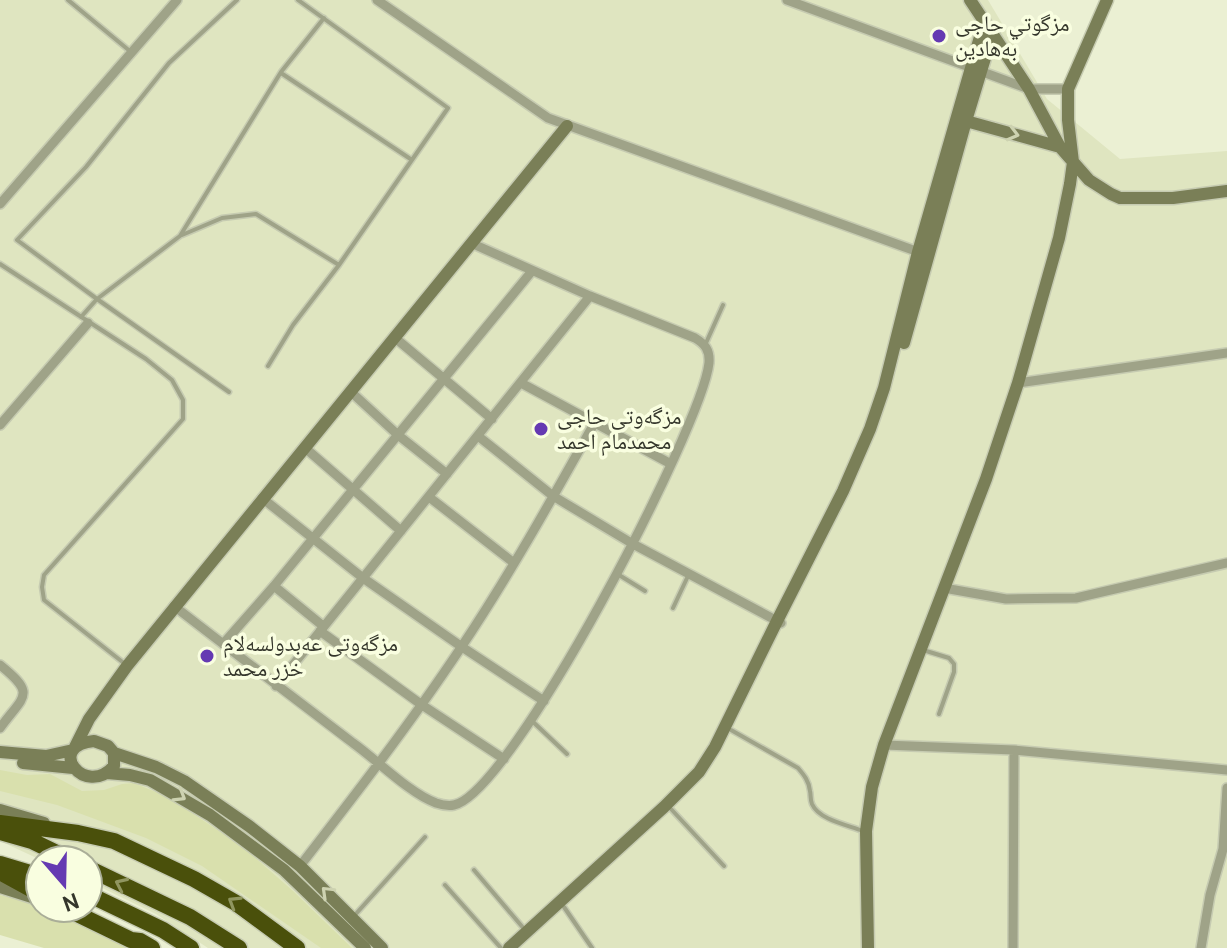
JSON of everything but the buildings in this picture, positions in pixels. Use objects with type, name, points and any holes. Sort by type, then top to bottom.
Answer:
[{"type":"highway","points":[[0,823],[114,841],[236,903],[297,948]]},
{"type":"highway","points":[[0,832],[38,844]]},
{"type":"highway","points":[[0,864],[24,871]]},
{"type":"highway","points":[[0,872],[24,887]]},
{"type":"highway","points":[[104,876],[190,917],[239,948]]},
{"type":"highway","points":[[104,902],[163,930],[191,948]]},
{"type":"highway","points":[[97,924],[143,946]]},
{"type":"street","points":[[0,204],[177,0]]},
{"type":"street","points":[[377,0],[548,118],[923,254]]},
{"type":"street","points":[[787,0],[1029,89],[1068,89]]},
{"type":"street","points":[[970,0],[1029,89],[1060,147],[1089,180],[1120,198],[1173,198],[1227,191]]},
{"type":"street","points":[[868,948],[866,831],[872,787],[884,745],[986,479],[1018,383],[1059,238],[1073,162],[1068,89],[1107,0]]},
{"type":"street","points":[[923,254],[966,121],[984,23]]},
{"type":"street","points":[[519,948],[668,809],[699,772],[731,724],[843,491],[866,451],[976,70],[992,35]]},
{"type":"street","points":[[966,121],[1060,147]]},
{"type":"street","points":[[73,768],[70,760],[82,730],[127,666],[567,126]]},
{"type":"street","points":[[174,606],[377,763],[432,801],[449,806],[463,802],[504,759],[544,701],[633,544],[693,415],[709,361],[705,346],[695,338],[471,243]]},
{"type":"street","points":[[223,644],[532,271]]},
{"type":"street","points":[[276,686],[590,296]]},
{"type":"street","points":[[0,425],[84,320]]},
{"type":"street","points":[[394,337],[492,419]]},
{"type":"street","points":[[1018,383],[1227,353]]},
{"type":"street","points":[[521,383],[671,464]]},
{"type":"street","points":[[350,391],[447,474]]},
{"type":"street","points":[[300,866],[462,647],[595,422]]},
{"type":"street","points":[[478,436],[553,496],[633,544],[779,622]]},
{"type":"street","points":[[304,447],[401,531]]},
{"type":"street","points":[[429,497],[514,563]]},
{"type":"street","points":[[262,498],[363,578],[544,701]]},
{"type":"street","points":[[944,588],[1006,599],[1076,598],[1227,563]]},
{"type":"street","points":[[274,586],[322,629],[422,705],[504,759]]},
{"type":"street","points":[[0,665],[23,685],[25,693],[0,728]]},
{"type":"street","points":[[97,708],[94,726],[102,743]]},
{"type":"street","points":[[0,752],[46,756],[88,742],[102,743],[114,753],[156,767],[184,781],[300,866],[382,948]]},
{"type":"street","points":[[884,745],[1014,750],[1227,770]]},
{"type":"street","points":[[1013,948],[1014,750]]},
{"type":"street","points":[[0,760],[73,768],[89,776],[107,773],[114,766],[114,753]]},
{"type":"street","points":[[107,773],[150,780],[210,815],[284,870],[365,948]]},
{"type":"street","points":[[1201,948],[1210,895],[1223,849],[1227,788]]},
{"type":"street","points":[[509,948],[668,809]]},
{"type":"street","points":[[0,810],[78,833]]},
{"type":"street","points":[[0,887],[24,893]]},
{"type":"lane","points":[[68,0],[131,52]]},
{"type":"lane","points":[[229,392],[17,240],[86,167],[169,63],[237,0]]},
{"type":"lane","points":[[268,366],[293,325],[339,265],[448,108],[298,0]]},
{"type":"lane","points":[[180,236],[281,72],[324,18]]},
{"type":"lane","points":[[281,72],[412,160]]},
{"type":"lane","points":[[84,320],[97,299],[180,236],[222,218],[256,214],[339,265]]},
{"type":"lane","points":[[0,264],[146,359],[172,380],[183,400],[183,419],[44,575],[44,600],[127,666]]},
{"type":"lane","points":[[705,346],[723,305]]},
{"type":"lane","points":[[617,574],[645,591]]},
{"type":"lane","points":[[673,608],[689,574]]},
{"type":"lane","points":[[921,650],[949,658],[954,664],[939,714]]},
{"type":"lane","points":[[531,720],[567,754]]},
{"type":"lane","points":[[731,724],[798,768],[810,786],[814,808],[822,815],[866,831]]},
{"type":"lane","points":[[668,809],[724,866]]},
{"type":"lane","points":[[352,918],[425,837]]},
{"type":"lane","points":[[474,870],[526,932]]},
{"type":"lane","points":[[445,885],[501,948]]},
{"type":"lane","points":[[564,907],[592,948]]},
{"type":"shaded area","points":[[0,0],[988,0],[1047,99],[1120,159],[1227,151],[1227,948],[208,948],[156,914],[104,889],[104,844],[24,844],[24,852],[0,841]]},
{"type":"shaded area","points":[[0,770],[27,775],[50,774],[82,791],[134,783],[168,797],[243,847],[352,948],[321,948],[202,866],[146,838],[57,805],[0,791]]},
{"type":"shaded area","points":[[0,895],[24,901],[24,924],[88,924],[131,940],[128,948],[44,948],[0,935]]},
{"type":"place","name":"مزگوتي حاجی بەهادین","points":[[939,36]]},
{"type":"place","name":"مزگەوتی حاجی محمدمام احمد","points":[[541,429]]},
{"type":"place","name":"مزگەوتی عەبدولسەلام خزر محمد","points":[[207,656]]}]
